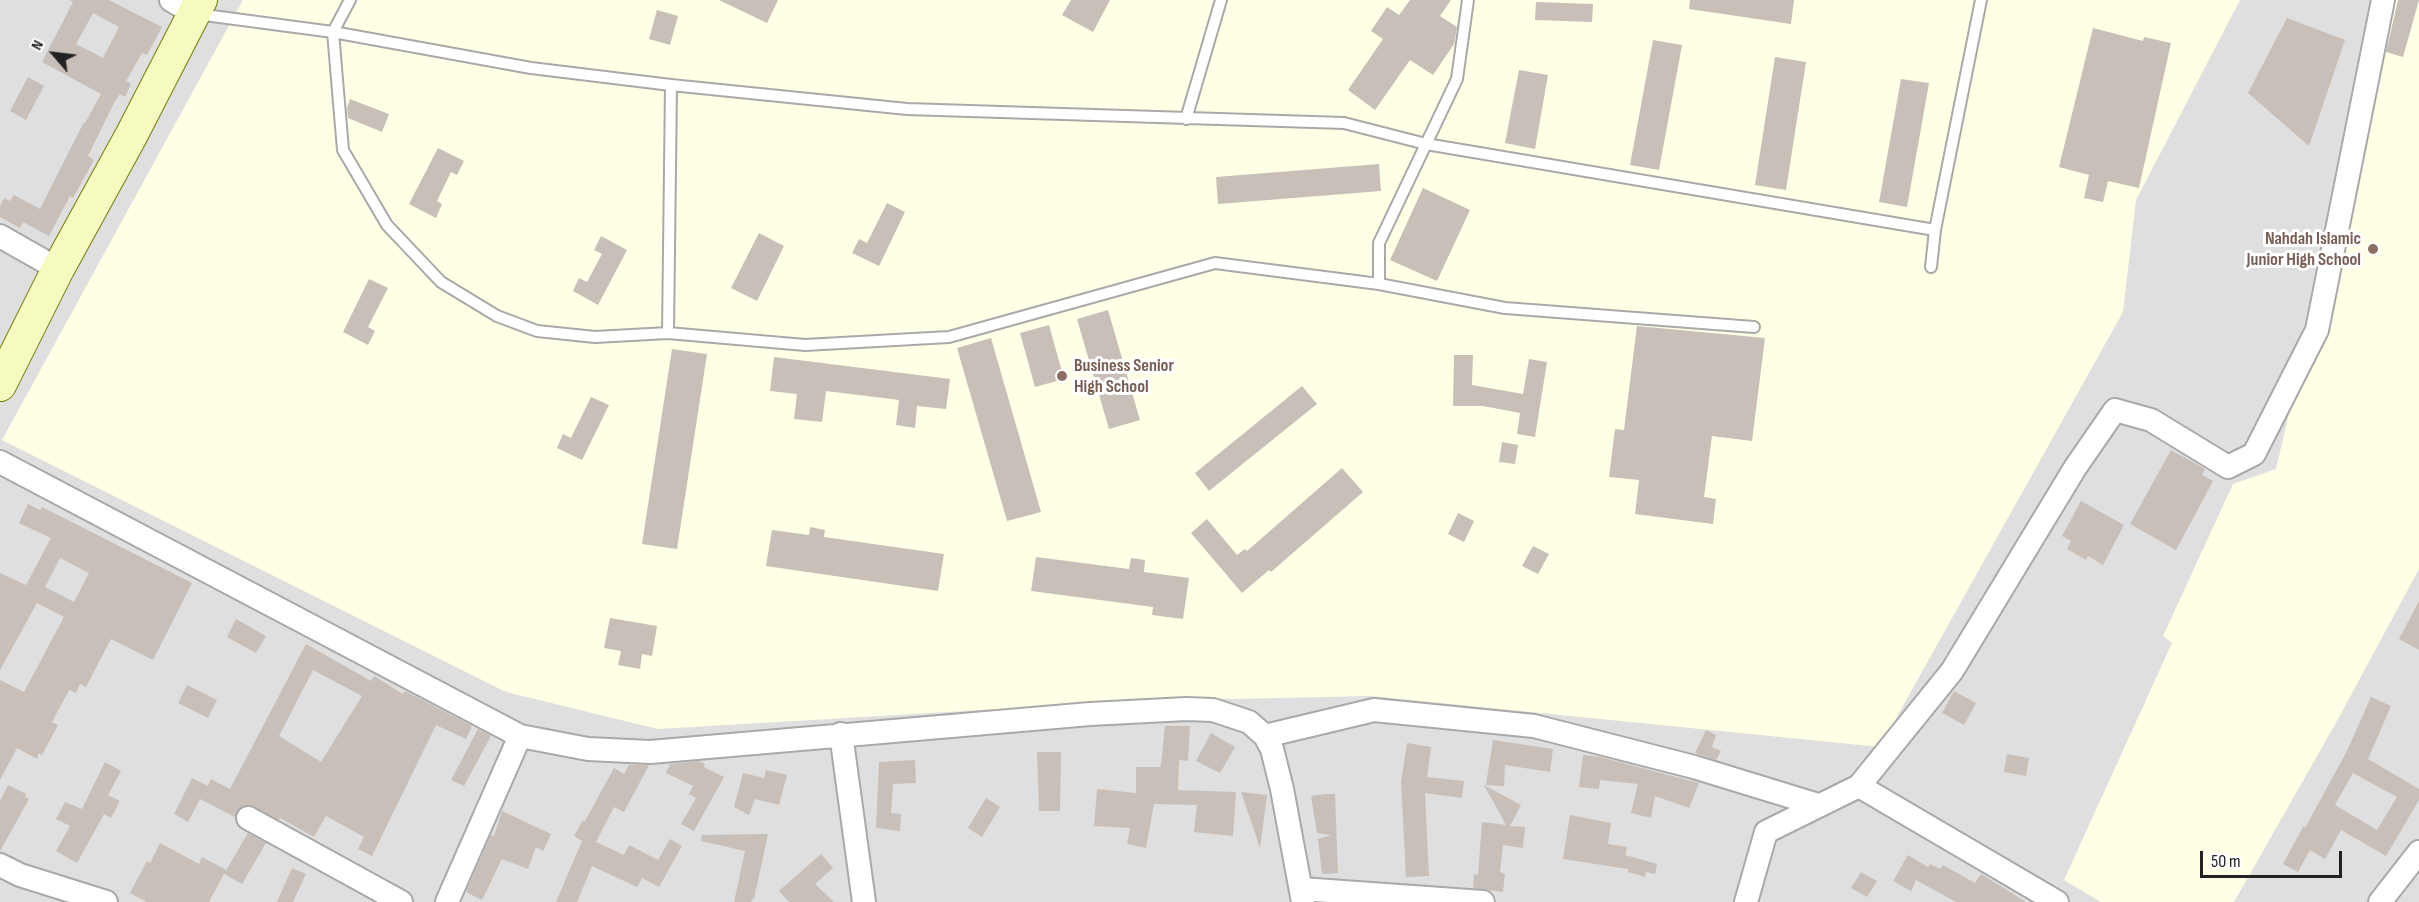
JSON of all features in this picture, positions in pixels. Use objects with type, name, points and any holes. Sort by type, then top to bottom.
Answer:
[{"type":"main road","points":[[0,385],[58,269],[131,136],[188,4]]},
{"type":"street","points":[[1746,902],[1766,832],[1859,786],[1952,671],[2075,468],[2115,410],[2151,420],[2228,466],[2254,454],[2317,330],[2383,0]]},
{"type":"street","points":[[0,236],[58,269]]},
{"type":"street","points":[[0,462],[520,736],[588,749],[650,752],[1090,714],[1186,709],[1213,710],[1234,716],[1254,726],[1265,736],[1272,749],[1302,896],[1483,902]]},
{"type":"street","points":[[1265,736],[1374,710],[1534,726],[1694,767],[1818,805]]},
{"type":"street","points":[[841,734],[864,902]]},
{"type":"street","points":[[447,902],[520,736]]},
{"type":"street","points":[[1859,786],[2056,902]]},
{"type":"street","points":[[248,818],[401,902]]},
{"type":"street","points":[[2380,902],[2419,852]]},
{"type":"street","points":[[0,865],[20,875],[106,902]]},
{"type":"lane","points":[[350,0],[333,32],[343,150],[387,225],[441,282],[497,316],[537,331],[595,338],[668,333],[805,345],[949,337],[1215,263],[1379,284],[1505,308],[1754,327]]},
{"type":"lane","points":[[1379,284],[1379,243],[1457,79],[1468,0]]},
{"type":"lane","points":[[1931,267],[1935,230],[1981,0]]},
{"type":"lane","points":[[1186,119],[1218,1]]},
{"type":"lane","points":[[188,4],[531,68],[671,85],[907,109],[1344,123],[1426,144],[1935,230]]},
{"type":"lane","points":[[668,333],[671,85]]},
{"type":"shaded area","name":"Business Senior High School","points":[[0,0],[2419,0],[2419,902],[0,902]]},
{"type":"shaded area","name":"Business Senior High School","points":[[243,0],[2240,0],[2136,200],[2123,312],[1880,747],[1371,696],[1135,701],[658,729],[506,692],[2,440]]},
{"type":"shaded area","name":"Nahdah Islamic Junior High School","points":[[2386,0],[2419,0],[2419,569],[2337,721],[2234,902],[2101,902],[2064,880],[2172,643],[2163,636],[2233,484],[2276,469]]},
{"type":"building","points":[[69,0],[109,0],[162,27],[147,55],[142,53],[126,81],[131,84],[125,97],[120,94],[114,103],[88,156],[94,160],[73,198],[70,196],[49,236],[23,222],[20,228],[0,217],[0,206],[4,198],[10,201],[14,195],[40,209],[84,122],[101,94],[42,62],[73,2]],"holes":[[[93,13],[119,27],[103,58],[76,44]]]},
{"type":"building","points":[[719,0],[778,0],[767,23]]},
{"type":"building","points":[[1071,0],[1110,0],[1093,32],[1062,15]]},
{"type":"building","points":[[1410,0],[1451,0],[1440,16],[1457,27],[1454,44],[1433,75],[1410,60],[1375,110],[1348,90],[1383,39],[1371,31],[1387,7],[1399,15]]},
{"type":"building","points":[[1690,0],[1794,0],[1791,24],[1689,9]]},
{"type":"building","points":[[2398,0],[2419,0],[2403,57],[2386,52]]},
{"type":"building","points":[[1536,2],[1593,4],[1592,22],[1535,20]]},
{"type":"building","points":[[657,10],[678,16],[670,45],[649,39]]},
{"type":"building","points":[[2287,18],[2345,40],[2309,146],[2248,93]]},
{"type":"building","points":[[2093,28],[2143,41],[2144,37],[2171,43],[2139,188],[2108,181],[2103,202],[2084,198],[2089,175],[2059,167]]},
{"type":"building","points":[[1653,40],[1682,45],[1659,170],[1630,165]]},
{"type":"building","points":[[1775,57],[1806,62],[1786,190],[1755,185]]},
{"type":"building","points":[[1519,70],[1548,75],[1535,149],[1505,143]]},
{"type":"building","points":[[28,77],[44,86],[26,120],[10,111]]},
{"type":"building","points":[[1901,79],[1929,83],[1907,207],[1879,202]]},
{"type":"building","points":[[350,99],[389,114],[382,132],[348,118],[347,108]]},
{"type":"building","points":[[438,148],[464,161],[457,175],[451,172],[437,201],[442,204],[436,218],[409,204]]},
{"type":"building","points":[[1379,164],[1381,191],[1218,204],[1216,177]]},
{"type":"building","points":[[1423,188],[1470,210],[1437,281],[1390,260]]},
{"type":"building","points":[[887,203],[905,212],[879,266],[852,253],[859,239],[867,243]]},
{"type":"building","points":[[759,233],[784,246],[757,301],[731,288]]},
{"type":"building","points":[[601,236],[627,250],[598,305],[573,291],[579,278],[587,282],[602,254],[594,250]]},
{"type":"building","points":[[369,279],[388,288],[368,327],[375,331],[368,345],[343,332]]},
{"type":"building","points":[[1108,310],[1140,420],[1109,429],[1077,319]]},
{"type":"building","points":[[1049,325],[1064,379],[1035,387],[1020,333]]},
{"type":"building","points":[[1637,326],[1765,338],[1752,441],[1712,436],[1704,497],[1716,499],[1713,524],[1635,514],[1639,480],[1609,477],[1615,429],[1624,430]]},
{"type":"building","points":[[991,338],[1041,512],[1007,521],[957,348]]},
{"type":"building","points":[[672,349],[707,354],[677,549],[642,544]]},
{"type":"building","points":[[1454,355],[1473,355],[1472,385],[1523,394],[1529,359],[1547,362],[1535,437],[1517,434],[1520,413],[1483,406],[1453,406]]},
{"type":"building","points":[[774,357],[950,379],[946,409],[917,406],[915,428],[896,425],[899,400],[826,391],[822,422],[794,419],[797,394],[770,391]]},
{"type":"building","points":[[1302,386],[1317,404],[1209,491],[1195,473]]},
{"type":"building","points":[[591,397],[609,405],[582,460],[557,448],[563,434],[571,438]]},
{"type":"building","points":[[1502,442],[1518,445],[1515,464],[1499,462]]},
{"type":"building","points":[[2171,450],[2205,469],[2202,475],[2213,481],[2176,550],[2130,524]]},
{"type":"building","points":[[1342,468],[1363,492],[1271,572],[1269,570],[1242,593],[1191,533],[1207,519],[1237,555],[1245,549],[1247,551]]},
{"type":"building","points":[[2081,501],[2124,525],[2103,565],[2088,556],[2086,560],[2067,549],[2071,541],[2062,536]]},
{"type":"building","points":[[28,504],[40,510],[42,507],[192,583],[153,660],[111,639],[86,687],[80,684],[76,693],[70,690],[68,692],[52,722],[58,725],[42,755],[39,753],[37,759],[17,748],[0,780],[0,680],[24,692],[64,617],[37,603],[0,670],[0,573],[26,585],[51,538],[19,523]],"holes":[[[60,558],[89,573],[74,602],[45,587]]]},
{"type":"building","points":[[1458,513],[1474,521],[1464,542],[1448,534]]},
{"type":"building","points":[[810,527],[825,530],[824,537],[944,554],[938,591],[766,566],[772,530],[809,535]]},
{"type":"building","points":[[1533,546],[1549,554],[1538,574],[1522,566]]},
{"type":"building","points":[[1036,557],[1129,569],[1131,558],[1145,560],[1144,572],[1189,578],[1183,619],[1152,615],[1153,607],[1031,591]]},
{"type":"building","points":[[2419,601],[2419,650],[2399,639]]},
{"type":"building","points":[[610,618],[657,626],[652,656],[642,654],[640,669],[618,665],[621,651],[604,648]]},
{"type":"building","points":[[236,619],[266,636],[256,653],[227,637]]},
{"type":"building","points":[[306,644],[371,681],[374,676],[403,694],[405,691],[472,726],[466,739],[436,725],[372,856],[358,849],[364,837],[326,816],[314,837],[280,818],[279,820],[248,805],[241,807],[235,817],[200,799],[188,822],[174,814],[192,778],[208,786],[211,779],[230,789]],"holes":[[[313,670],[362,696],[321,762],[279,736]]]},
{"type":"building","points":[[187,685],[217,700],[208,718],[178,703]]},
{"type":"building","points":[[1954,691],[1976,703],[1964,725],[1942,713]]},
{"type":"building","points":[[2371,697],[2391,706],[2368,759],[2419,789],[2419,800],[2386,856],[2341,830],[2325,859],[2310,850],[2298,872],[2283,864],[2347,751]],"holes":[[[2353,773],[2397,797],[2377,830],[2335,805]]]},
{"type":"building","points":[[1165,726],[1190,726],[1188,761],[1179,760],[1178,790],[1236,792],[1233,836],[1194,832],[1197,805],[1154,804],[1146,848],[1127,844],[1130,828],[1094,826],[1097,789],[1136,793],[1136,767],[1160,767]]},
{"type":"building","points":[[478,729],[491,736],[464,786],[451,780]]},
{"type":"building","points":[[1706,730],[1716,735],[1712,747],[1721,751],[1716,760],[1695,753]]},
{"type":"building","points":[[1211,733],[1235,747],[1220,773],[1196,761]]},
{"type":"building","points":[[1493,740],[1553,749],[1550,772],[1505,765],[1504,786],[1486,785]]},
{"type":"building","points":[[1407,743],[1431,747],[1427,777],[1464,781],[1462,798],[1425,793],[1429,876],[1406,877],[1401,782]]},
{"type":"building","points":[[1037,752],[1061,752],[1060,811],[1039,811]]},
{"type":"building","points":[[2007,754],[2029,758],[2026,776],[2004,772]]},
{"type":"building","points":[[1583,755],[1600,757],[1699,783],[1689,808],[1655,796],[1651,818],[1631,813],[1638,784],[1600,780],[1599,789],[1579,787]]},
{"type":"building","points":[[915,760],[916,783],[893,784],[891,813],[901,814],[900,831],[876,828],[879,762]]},
{"type":"building","points":[[699,761],[705,764],[704,767],[724,777],[694,831],[681,824],[696,798],[689,794],[693,786],[666,773],[670,764]]},
{"type":"building","points":[[105,762],[121,771],[108,795],[120,801],[111,818],[104,814],[77,863],[56,851],[70,826],[56,819],[65,802],[82,809]]},
{"type":"building","points":[[629,765],[649,765],[624,812],[614,807],[596,842],[624,855],[629,845],[658,860],[670,839],[682,846],[659,887],[642,878],[637,887],[592,866],[577,902],[556,902],[582,841],[574,836],[583,820],[585,821],[614,768],[624,774]]},
{"type":"building","points":[[766,770],[787,775],[779,805],[755,799],[749,815],[734,807],[743,773],[764,778]]},
{"type":"building","points":[[8,785],[26,794],[25,797],[29,799],[0,851],[0,801]]},
{"type":"building","points":[[1484,785],[1521,805],[1510,826],[1525,827],[1523,848],[1503,845],[1500,872],[1505,874],[1503,892],[1473,888],[1474,874],[1478,875],[1482,822],[1506,825]]},
{"type":"building","points":[[1241,792],[1267,795],[1260,848]]},
{"type":"building","points":[[1335,794],[1338,873],[1322,874],[1318,839],[1331,835],[1317,833],[1311,796]]},
{"type":"building","points":[[986,798],[1000,807],[982,837],[968,828]]},
{"type":"building","points":[[502,811],[551,834],[543,851],[536,847],[528,869],[502,859],[482,900],[466,892],[491,835],[494,836]]},
{"type":"building","points":[[1570,815],[1611,823],[1608,844],[1627,847],[1625,855],[1657,864],[1655,874],[1646,872],[1645,877],[1628,872],[1628,869],[1563,859]]},
{"type":"building","points":[[248,833],[266,843],[242,884],[224,874]]},
{"type":"building","points":[[768,834],[754,899],[751,902],[734,902],[745,851],[701,841],[702,835]]},
{"type":"building","points":[[160,843],[199,864],[202,857],[226,870],[209,902],[147,902],[130,893],[147,861],[150,863]]},
{"type":"building","points":[[821,854],[833,868],[815,884],[834,902],[789,902],[779,891]]},
{"type":"building","points":[[1908,855],[1928,867],[1930,864],[1940,869],[1943,865],[1975,883],[1981,874],[2026,902],[1956,902],[1916,880],[1911,891],[1893,881]]},
{"type":"building","points":[[292,868],[306,874],[293,902],[277,902]]},
{"type":"building","points":[[1861,872],[1877,881],[1867,897],[1851,888]]},
{"type":"place","name":"Nahdah Islamic Junior High School","points":[[2373,249]]},
{"type":"place","name":"Business Senior High School","points":[[1062,376]]}]
